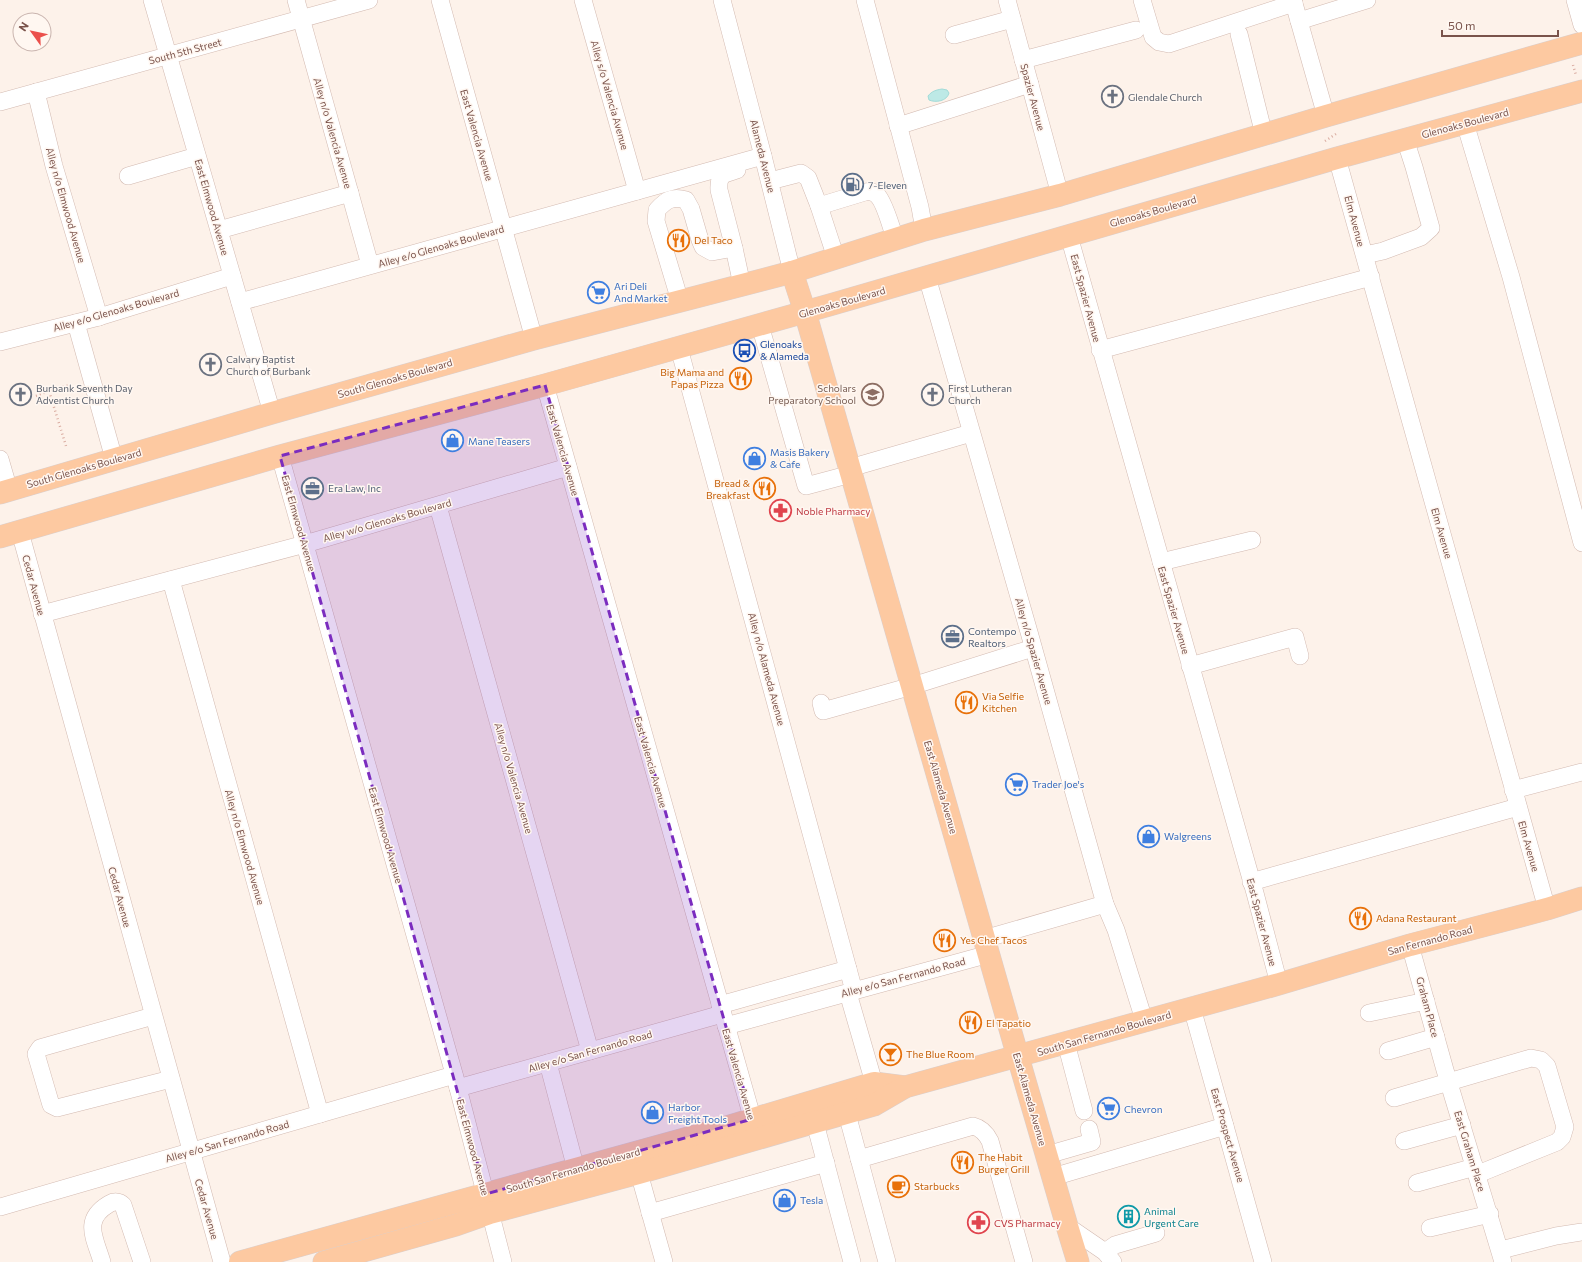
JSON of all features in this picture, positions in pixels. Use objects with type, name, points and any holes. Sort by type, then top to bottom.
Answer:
[{"type":"main road","points":[[792,272],[924,230],[1060,194],[1582,43]]},
{"type":"main road","name":"Glenoaks Boulevard","points":[[679,348],[1338,158],[1582,90]]},
{"type":"main road","name":"South Glenoaks Boulevard","points":[[4,492],[272,413],[534,339],[792,272]]},
{"type":"main road","name":"Alameda Avenue","points":[[792,272],[805,312]]},
{"type":"main road","name":"East Alameda Avenue","points":[[805,312],[986,947],[1047,1155],[1066,1226],[1078,1262]]},
{"type":"main road","points":[[10,534],[280,456],[679,348]]},
{"type":"main road","name":"San Fernando Road","points":[[1279,984],[1410,945],[1547,909],[1582,898]]},
{"type":"main road","name":"South San Fernando Boulevard","points":[[240,1262],[488,1204],[639,1173],[847,1114],[874,1105],[905,1087],[1279,984]]},
{"type":"main road","name":"South San Fernando Boulevard","points":[[324,1262],[450,1227],[488,1204],[576,1169],[713,1131],[874,1083],[905,1087]]},
{"type":"street","name":"East Elmwood Avenue","points":[[152,0],[272,413]]},
{"type":"street","name":"Alley n/o Valencia Avenue","points":[[296,0],[370,265]]},
{"type":"street","name":"South 5th Street","points":[[0,102],[370,0]]},
{"type":"street","name":"East Valencia Avenue","points":[[440,0],[534,339]]},
{"type":"street","name":"Alley s/o Valencia Avenue","points":[[583,0],[640,190]]},
{"type":"street","name":"Alameda Avenue","points":[[722,0],[792,272]]},
{"type":"street","points":[[865,0],[920,208],[924,230]]},
{"type":"street","name":"Spazier Avenue","points":[[1007,0],[1060,194]]},
{"type":"street","points":[[1142,0],[1153,37],[1159,42],[1169,44],[1294,2],[1326,116]]},
{"type":"street","points":[[1299,21],[1367,0]]},
{"type":"street","points":[[1575,0],[1582,25]]},
{"type":"street","points":[[954,35],[1012,19]]},
{"type":"street","points":[[1023,60],[1136,30]]},
{"type":"street","points":[[1239,34],[1264,135]]},
{"type":"street","points":[[898,126],[1030,84]]},
{"type":"street","name":"Alley n/o Elmwood Avenue","points":[[36,92],[54,166],[99,317]]},
{"type":"street","points":[[1465,123],[1511,277],[1582,544]]},
{"type":"street","points":[[1364,255],[1383,251],[1421,237],[1430,228],[1405,139]]},
{"type":"street","points":[[128,176],[197,156]]},
{"type":"street","name":"Elm Avenue","points":[[1338,158],[1547,909]]},
{"type":"street","name":"Alley e/o Glenoaks Boulevard","points":[[240,302],[640,190],[764,159]]},
{"type":"street","points":[[742,285],[718,181],[722,175],[764,159]]},
{"type":"street","points":[[770,182],[801,173],[808,178],[836,258]]},
{"type":"street","points":[[819,206],[866,192],[871,192],[877,195],[881,201],[895,239]]},
{"type":"street","points":[[219,230],[350,193]]},
{"type":"street","points":[[680,301],[656,221],[656,210],[664,202],[676,198],[686,200],[691,209],[703,247],[712,252],[734,248]]},
{"type":"street","name":"East Spazier Avenue","points":[[1069,236],[1100,350],[1252,882],[1279,984]]},
{"type":"street","name":"Alley e/o Glenoaks Boulevard","points":[[0,342],[99,317],[232,276]]},
{"type":"street","name":"Alley n/o Spazier Avenue","points":[[927,277],[1033,648],[1104,904],[1116,930],[1144,1020]]},
{"type":"street","points":[[1100,350],[1371,277]]},
{"type":"street","points":[[76,323],[114,459]]},
{"type":"street","points":[[760,325],[806,486],[971,433]]},
{"type":"street","name":"Alley n/o Alameda Avenue","points":[[679,348],[848,969],[851,992],[874,1083]]},
{"type":"street","name":"East Valencia Avenue","points":[[544,385],[752,1119],[759,1139]]},
{"type":"street","name":"East Elmwood Avenue","points":[[280,456],[456,1082],[504,1262]]},
{"type":"street","points":[[0,459],[4,492]]},
{"type":"street","name":"Alley w/o Glenoaks Boulevard","points":[[42,614],[305,544],[568,467]]},
{"type":"street","name":"Alley n/o Valencia Avenue","points":[[438,506],[590,1051]]},
{"type":"street","name":"Cedar Avenue","points":[[10,534],[42,614],[222,1262]]},
{"type":"street","points":[[1161,562],[1252,540]]},
{"type":"street","name":"Alley n/o Elmwood Avenue","points":[[171,580],[320,1114]]},
{"type":"street","points":[[1190,666],[1294,637],[1300,656]]},
{"type":"street","points":[[821,703],[823,711],[912,686],[1033,648]]},
{"type":"street","points":[[1513,790],[1582,772]]},
{"type":"street","points":[[1252,882],[1518,806]]},
{"type":"street","points":[[986,947],[1104,904]]},
{"type":"street","name":"Graham Place","points":[[1410,945],[1447,1076]]},
{"type":"street","name":"Alley e/o San Fernando Road","points":[[0,1207],[320,1114],[456,1082],[548,1063],[723,1015],[851,992],[986,947]]},
{"type":"street","points":[[723,1015],[848,969]]},
{"type":"street","points":[[1369,1013],[1426,1001]]},
{"type":"street","name":"East Prospect Avenue","points":[[1192,1008],[1263,1262]]},
{"type":"street","points":[[44,1039],[152,1012]]},
{"type":"street","points":[[152,1012],[40,1048],[36,1054],[51,1105],[57,1108],[171,1079]]},
{"type":"street","points":[[1388,1051],[1436,1038]]},
{"type":"street","points":[[1066,1043],[1084,1111]]},
{"type":"street","points":[[1394,1098],[1447,1076],[1531,1058],[1541,1060],[1547,1066],[1565,1127],[1562,1137],[1557,1142],[1476,1171],[1417,1183]]},
{"type":"street","points":[[548,1063],[576,1169]]},
{"type":"street","name":"East Graham Place","points":[[1447,1076],[1496,1232],[1502,1256]]},
{"type":"street","points":[[847,1114],[888,1262]]},
{"type":"street","points":[[815,1123],[852,1262]]},
{"type":"street","points":[[1404,1141],[1462,1125]]},
{"type":"street","points":[[860,1159],[973,1126],[977,1127],[983,1131],[990,1141],[1024,1262]]},
{"type":"street","points":[[1053,1177],[1225,1126]]},
{"type":"street","points":[[1047,1155],[1092,1142],[1089,1129]]},
{"type":"street","points":[[650,1213],[826,1163]]},
{"type":"street","points":[[639,1173],[664,1262]]},
{"type":"street","points":[[102,1262],[92,1225],[95,1215],[102,1208],[112,1202],[120,1202],[123,1205],[142,1262]]},
{"type":"street","points":[[1430,1228],[1490,1214]]},
{"type":"street","points":[[1066,1226],[1109,1257],[1114,1245],[1156,1233]]},
{"type":"street","points":[[1502,1256],[1556,1236],[1582,1232]]},
{"type":"path","points":[[36,396],[73,384]]},
{"type":"path","points":[[49,391],[66,446]]},
{"type":"highlighted area","points":[[545,385],[752,1119],[486,1194],[280,456]]},
{"type":"water","points":[[942,89],[947,90],[949,93],[944,100],[929,100],[928,96],[931,93]]},
{"type":"place","name":"Glendale Church","points":[[1112,97]]},
{"type":"place","name":"7-Eleven","points":[[852,185]]},
{"type":"place","name":"Del Taco","points":[[679,240]]},
{"type":"place","name":"Ari Deli And Market","points":[[599,292]]},
{"type":"place","name":"Glenoaks & Alameda","points":[[745,350]]},
{"type":"place","name":"Calvary Baptist Church of Burbank","points":[[210,365]]},
{"type":"place","name":"Big Mama and Papas Pizza","points":[[740,378]]},
{"type":"place","name":"Burbank Seventh Day Adventist Church","points":[[20,394]]},
{"type":"place","name":"Scholars Preparatory School","points":[[872,394]]},
{"type":"place","name":"First Lutheran Church","points":[[932,394]]},
{"type":"place","name":"Mane Teasers","points":[[453,441]]},
{"type":"place","name":"Masis Bakery & Cafe","points":[[755,458]]},
{"type":"place","name":"Era Law, Inc","points":[[313,488]]},
{"type":"place","name":"Bread & Breakfast","points":[[765,489]]},
{"type":"place","name":"Noble Pharmacy","points":[[780,511]]},
{"type":"place","name":"Contempo Realtors","points":[[953,637]]},
{"type":"place","name":"Via Selfie Kitchen","points":[[967,702]]},
{"type":"place","name":"Trader Joe's","points":[[1016,784]]},
{"type":"place","name":"Walgreens","points":[[1148,836]]},
{"type":"place","name":"Adana Restaurant","points":[[1360,918]]},
{"type":"place","name":"Yes Chef Tacos","points":[[945,940]]},
{"type":"place","name":"El Tapatio","points":[[971,1023]]},
{"type":"place","name":"The Blue Room","points":[[891,1054]]},
{"type":"place","name":"Chevron","points":[[1109,1109]]},
{"type":"place","name":"Harbor Freight Tools","points":[[652,1113]]},
{"type":"place","name":"The Habit Burger Grill","points":[[962,1163]]},
{"type":"place","name":"Starbucks","points":[[899,1186]]},
{"type":"place","name":"Tesla","points":[[785,1200]]},
{"type":"place","name":"Animal Urgent Care","points":[[1129,1217]]},
{"type":"place","name":"CVS Pharmacy","points":[[978,1223]]}]
